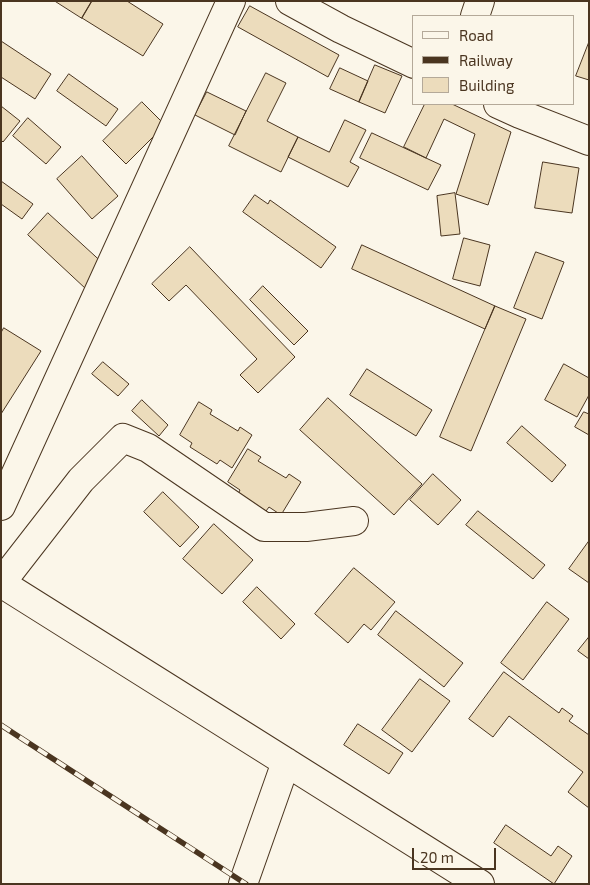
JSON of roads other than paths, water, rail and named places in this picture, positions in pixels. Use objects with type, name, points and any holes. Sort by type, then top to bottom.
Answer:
[{"type":"street","points":[[1,506],[231,1]]},
{"type":"street","points":[[290,1],[341,29],[412,63]]},
{"type":"street","points":[[475,15],[480,1]]},
{"type":"street","points":[[500,105],[589,141]]},
{"type":"street","points":[[354,520],[306,526],[264,527],[148,448],[124,438],[80,480],[1,583],[480,884]]},
{"type":"street","points":[[243,884],[286,762]]},
{"type":"railway","points":[[1,725],[246,884]]}]
